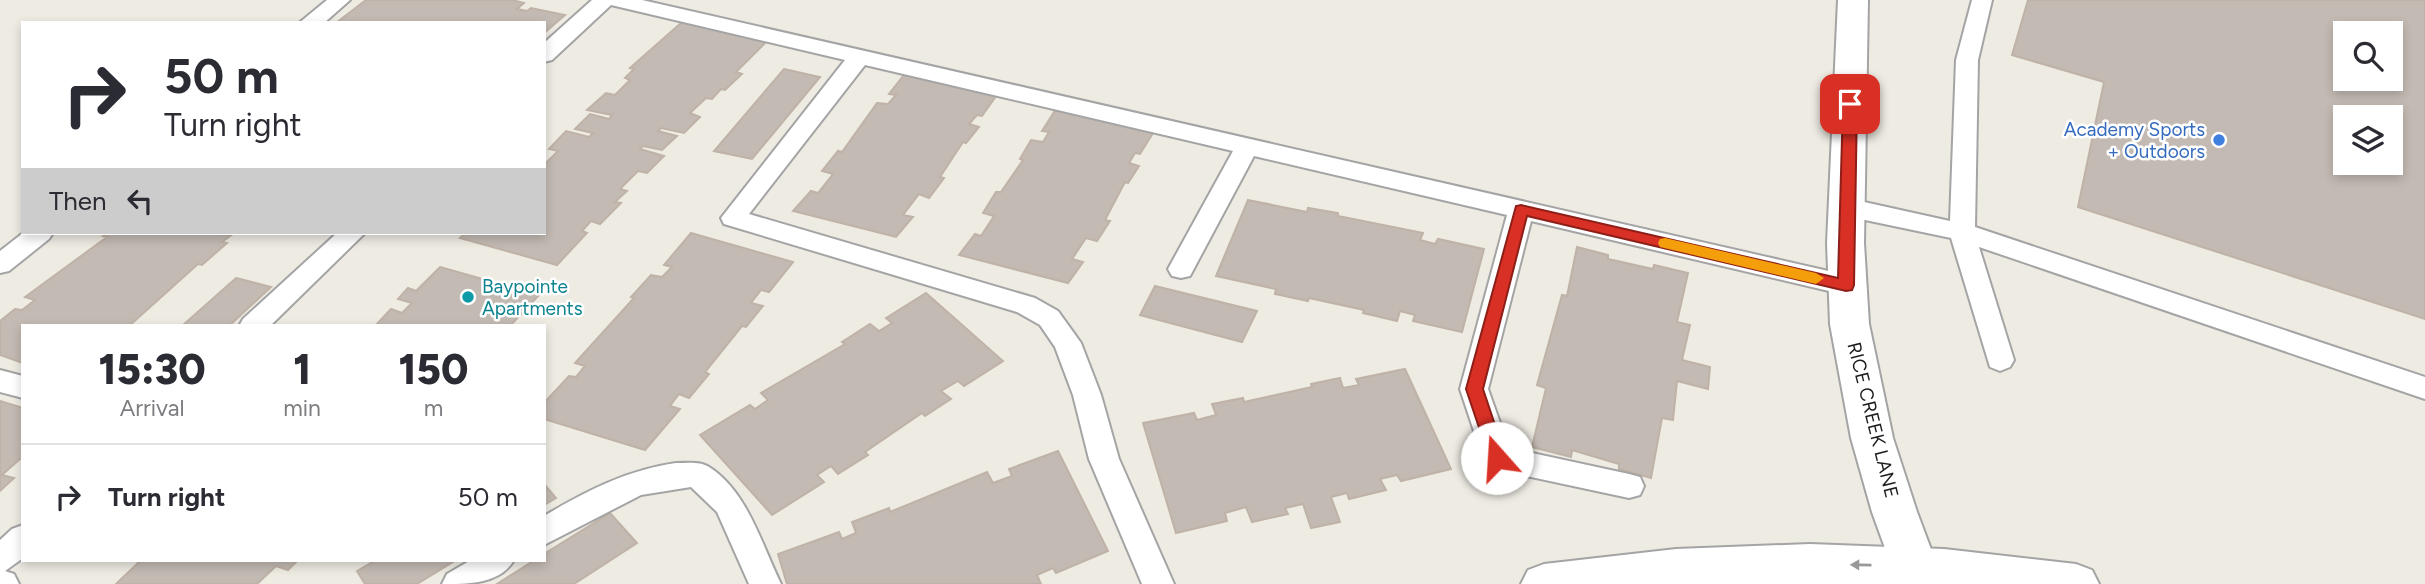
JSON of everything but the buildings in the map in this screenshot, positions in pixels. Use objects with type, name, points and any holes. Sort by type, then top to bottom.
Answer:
[{"type":"street","name":"RICE CREEK LANE","points":[[1853,0],[1846,207],[1846,285],[1853,350],[1868,418],[1917,575]]},
{"type":"street","points":[[1544,584],[1684,569],[1801,564],[1917,575],[2076,584]]},
{"type":"lane","points":[[313,21],[340,0]]},
{"type":"lane","points":[[546,53],[604,0]]},
{"type":"lane","points":[[615,0],[1846,285]]},
{"type":"lane","points":[[1982,0],[1967,60],[1962,232],[2000,360]]},
{"type":"lane","points":[[859,57],[733,218],[1026,304],[1049,318],[1067,343],[1087,395],[1104,459],[1154,575]]},
{"type":"lane","points":[[1181,269],[1247,146]]},
{"type":"lane","points":[[1846,207],[1962,232],[2425,388]]},
{"type":"lane","points":[[1521,210],[1474,389],[1497,458],[1629,486]]},
{"type":"lane","points":[[0,264],[37,235]]},
{"type":"lane","points":[[254,324],[350,235]]},
{"type":"lane","points":[[0,381],[21,386]]},
{"type":"lane","points":[[546,531],[597,500],[635,483],[671,473],[698,475],[728,504],[765,584]]},
{"type":"lane","points":[[0,559],[21,540]]},
{"type":"lane","points":[[458,584],[495,562]]},
{"type":"slow traffic","points":[[1665,243],[1816,278]]},
{"type":"place","name":"Academy Sports + Outdoors","points":[[2219,140]]},
{"type":"place","name":"Baypointe Apartments","points":[[468,297]]},
{"type":"route","points":[[1497,458],[1474,389],[1521,210],[1846,285],[1850,104]]}]
